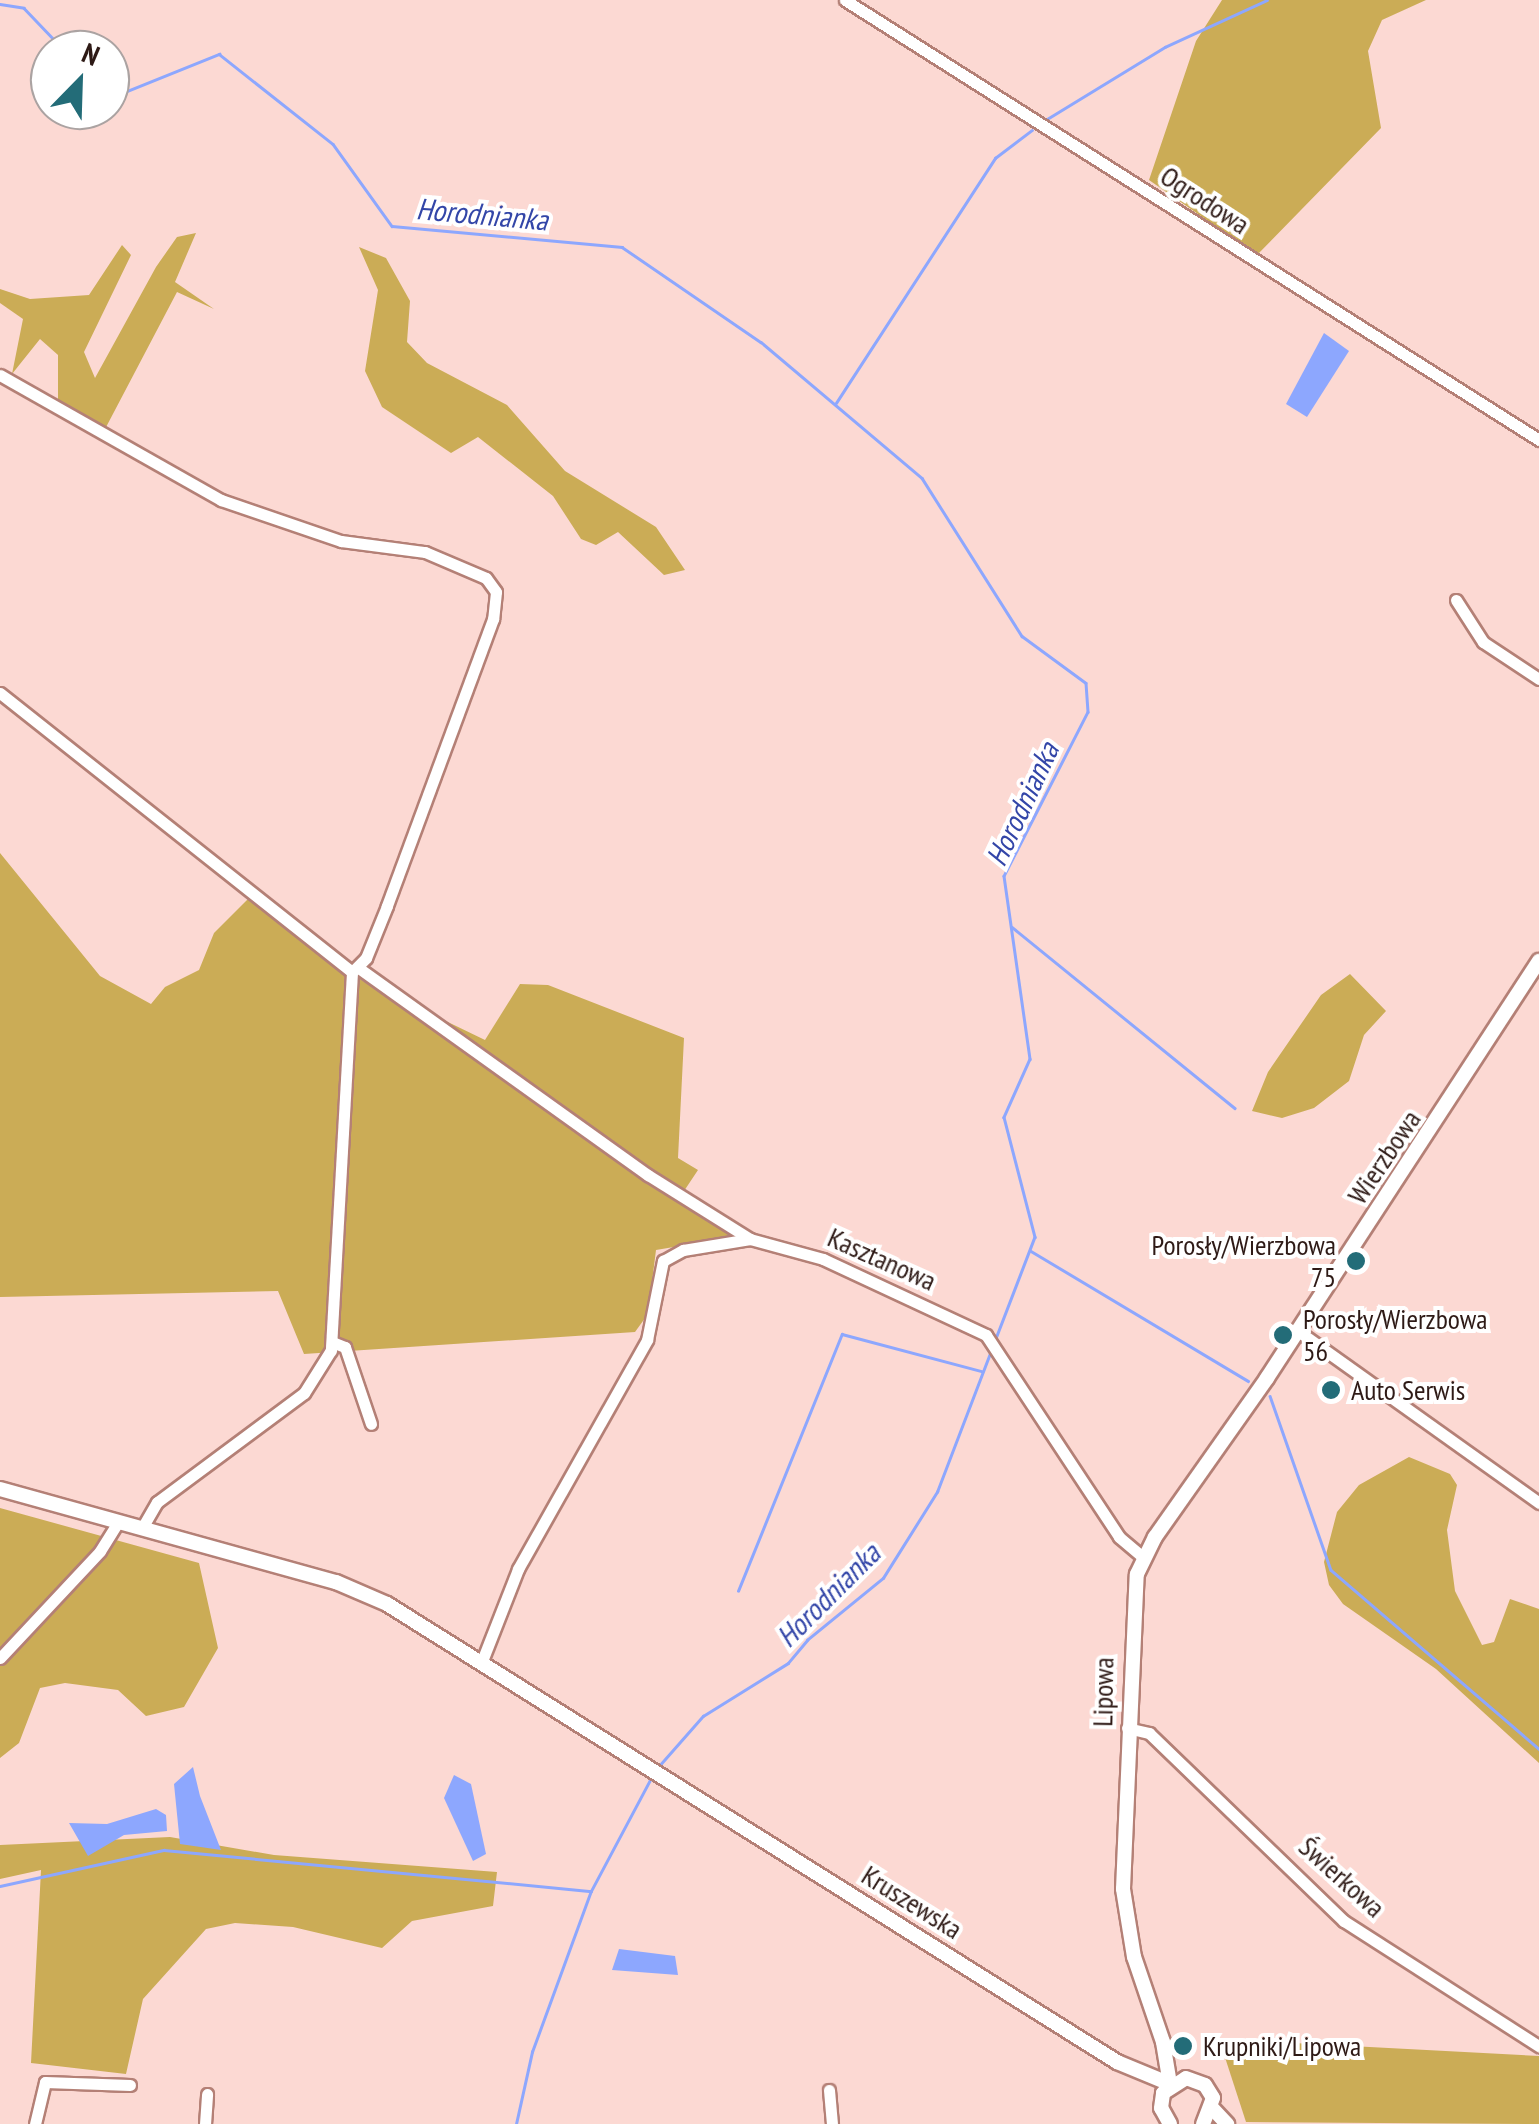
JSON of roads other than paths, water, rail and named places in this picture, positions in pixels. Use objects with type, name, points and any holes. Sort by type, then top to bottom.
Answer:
[{"type":"street","name":"Ogrodowa","points":[[844,0],[1539,440]]},
{"type":"street","points":[[0,375],[221,500],[341,540],[425,552],[486,578],[496,592],[493,619],[356,970],[332,1342],[304,1393],[156,1502],[142,1528]]},
{"type":"street","points":[[1456,600],[1483,642],[1539,679]]},
{"type":"street","points":[[0,693],[356,970],[634,1164],[750,1239]]},
{"type":"street","name":"Wierzbowa","points":[[1267,1378],[1539,961]]},
{"type":"street","points":[[482,1660],[518,1569],[648,1340],[663,1261],[684,1250],[750,1239]]},
{"type":"street","name":"Kasztanowa","points":[[750,1239],[823,1259],[993,1343],[1120,1538],[1143,1558]]},
{"type":"street","points":[[1298,1331],[1539,1503]]},
{"type":"street","points":[[332,1342],[345,1347],[370,1424]]},
{"type":"street","name":"Lipowa","points":[[1170,2084],[1164,2042],[1126,1919],[1130,1621],[1143,1558],[1267,1378]]},
{"type":"street","name":"Kruszewska","points":[[0,1489],[349,1587],[482,1660],[1132,2070],[1170,2084]]},
{"type":"street","points":[[0,1658],[100,1551],[118,1522]]},
{"type":"street","name":"Świerkowa","points":[[1127,1728],[1149,1733],[1344,1921],[1539,2046]]},
{"type":"street","points":[[1132,2070],[1153,2062],[1164,2042]]},
{"type":"street","name":"Lipowa","points":[[1164,2042],[1189,2078]]},
{"type":"street","name":"Kruszewska","points":[[1132,2070],[1161,2100]]},
{"type":"street","points":[[1166,2123],[1161,2100],[1170,2084],[1189,2078],[1210,2091],[1214,2109],[1228,2124]]},
{"type":"street","points":[[35,2124],[45,2082],[130,2085]]},
{"type":"street","points":[[830,2090],[832,2124]]},
{"type":"street","points":[[205,2124],[207,2094]]},
{"type":"street","points":[[1204,2124],[1214,2109]]},
{"type":"water","points":[[1324,333],[1349,351],[1307,417],[1286,404]]},
{"type":"water","points":[[193,1767],[221,1850],[180,1844],[174,1784]]},
{"type":"water","points":[[454,1775],[471,1784],[486,1854],[473,1861],[444,1798]]},
{"type":"water","points":[[156,1809],[166,1815],[167,1831],[124,1835],[88,1856],[69,1823],[107,1824]]},
{"type":"water","points":[[619,1949],[675,1956],[678,1975],[612,1970]]},
{"type":"waterway","points":[[1047,119],[1165,47],[1267,0]]},
{"type":"waterway","name":"Horodnianka","points":[[0,4],[24,8],[45,30]]},
{"type":"waterway","name":"Horodnianka","points":[[130,90],[219,54],[333,144],[392,226],[622,247],[761,342],[922,478],[1022,636],[1086,683],[1088,712],[1004,876],[1030,1059],[1004,1117],[1035,1237],[995,1341]]},
{"type":"waterway","points":[[836,403],[995,158],[1032,130]]},
{"type":"waterway","points":[[1012,927],[1235,1108]]},
{"type":"waterway","points":[[1031,1251],[1248,1381]]},
{"type":"waterway","points":[[738,1591],[842,1334],[981,1371]]},
{"type":"waterway","name":"Horodnianka","points":[[658,1767],[703,1716],[788,1663],[807,1640],[883,1578],[937,1492],[990,1353]]},
{"type":"waterway","points":[[1270,1396],[1331,1570],[1539,1749]]},
{"type":"waterway","name":"Horodnianka","points":[[516,2124],[532,2052],[591,1891],[651,1778]]},
{"type":"waterway","points":[[0,1886],[164,1850],[591,1891]]},
{"type":"place","name":"Porosły/Wierzbowa 75","points":[[1356,1261]]},
{"type":"place","name":"Porosły/Wierzbowa 56","points":[[1283,1335]]},
{"type":"place","name":"Auto Serwis","points":[[1331,1390]]},
{"type":"place","name":"Krupniki/Lipowa","points":[[1183,2046]]}]
